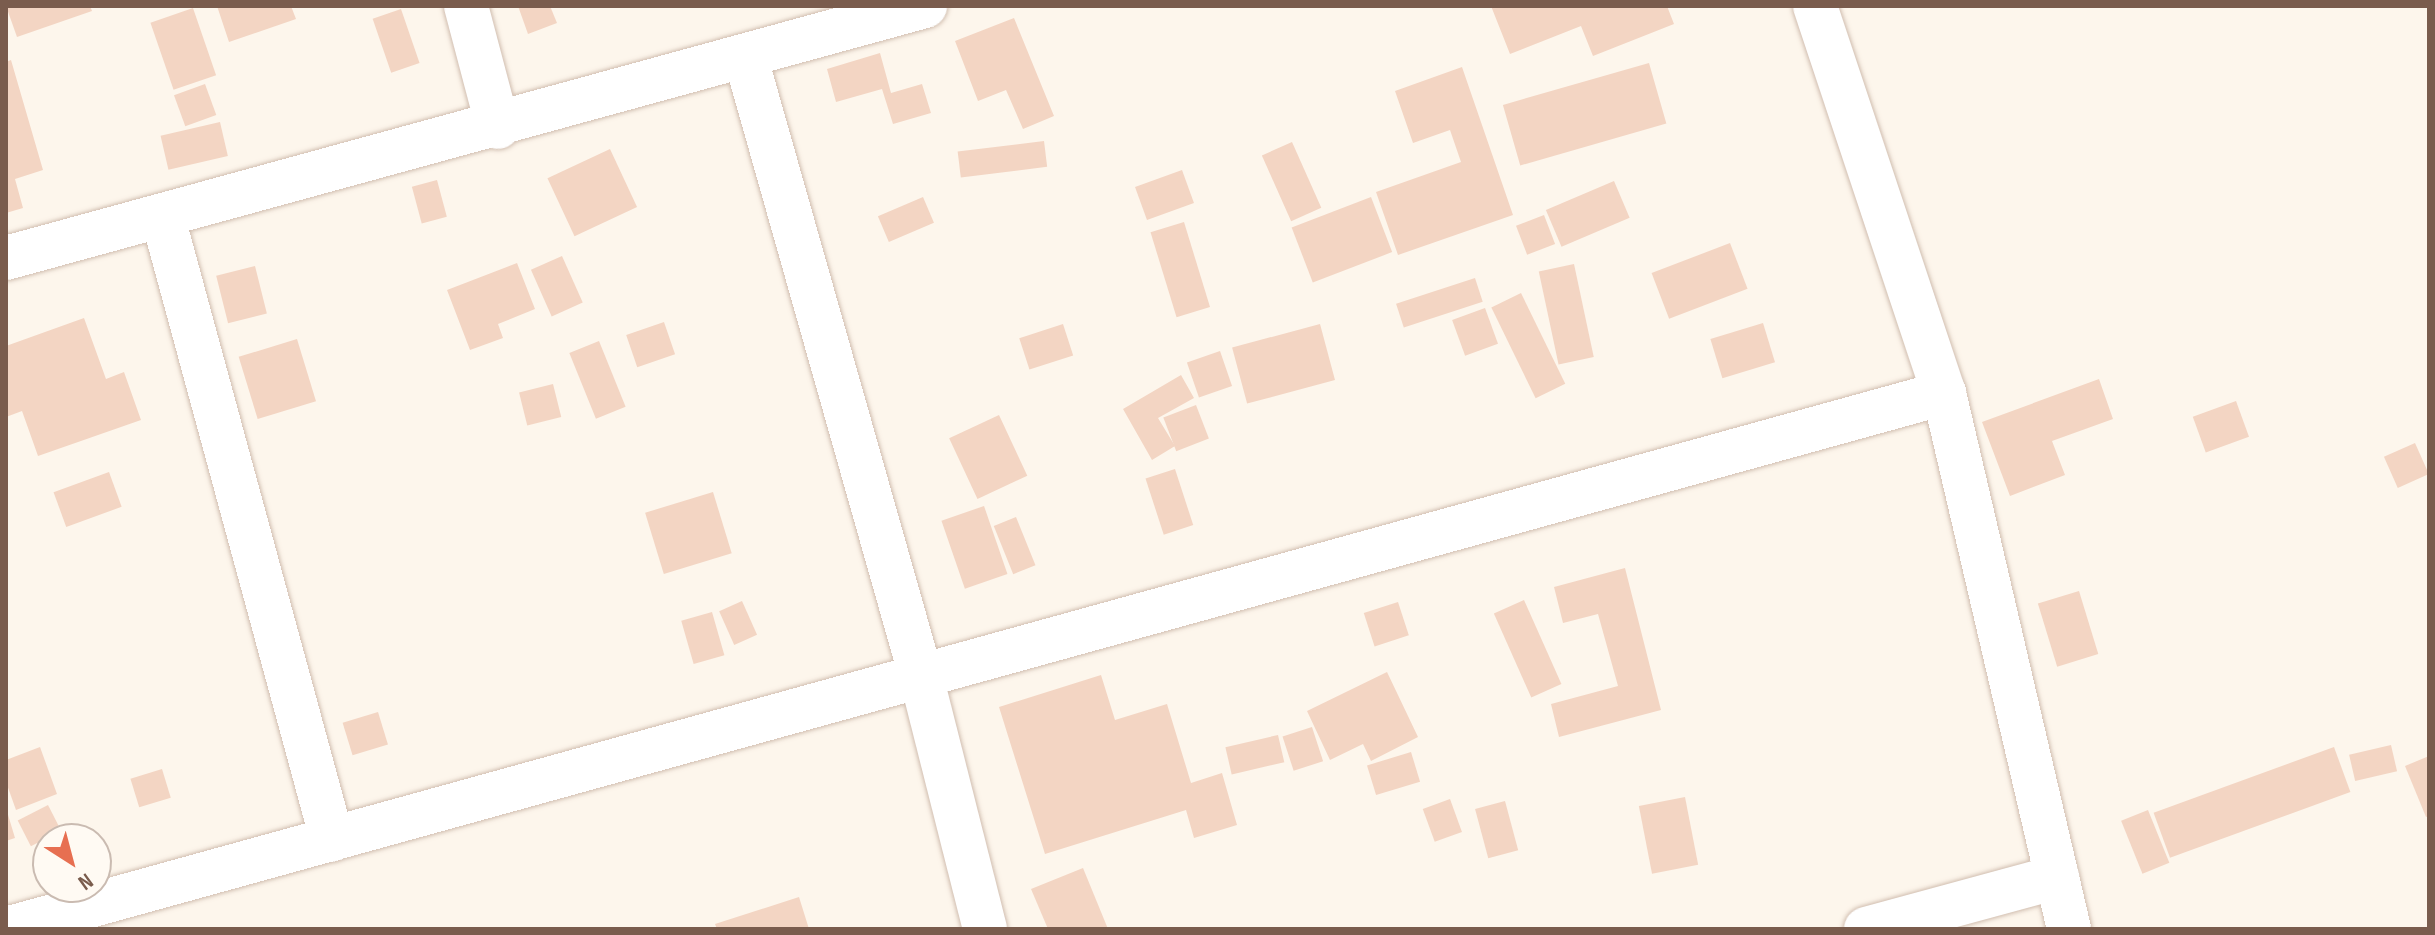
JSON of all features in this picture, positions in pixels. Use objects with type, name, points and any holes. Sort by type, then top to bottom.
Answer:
[{"type":"street","points":[[466,6],[498,127]]},
{"type":"street","points":[[6,258],[746,59],[925,6]]},
{"type":"street","points":[[1815,6],[1944,393],[2069,929]]},
{"type":"street","points":[[746,59],[921,676],[985,929]]},
{"type":"street","points":[[163,218],[332,839]]},
{"type":"street","points":[[6,929],[1944,393]]},
{"type":"street","points":[[1866,929],[2057,877]]},
{"type":"building","points":[[6,6],[90,6],[92,11],[17,37]]},
{"type":"building","points":[[217,6],[291,6],[296,19],[229,42]]},
{"type":"building","points":[[518,6],[550,6],[557,23],[528,34]]},
{"type":"building","points":[[1491,6],[1667,6],[1674,24],[1593,56],[1581,26],[1510,54]]},
{"type":"building","points":[[193,8],[216,75],[174,90],[150,23]]},
{"type":"building","points":[[401,9],[420,63],[391,73],[373,19]]},
{"type":"building","points":[[1014,18],[1054,116],[1023,129],[1006,90],[978,101],[955,41]]},
{"type":"building","points":[[880,53],[891,93],[922,84],[931,113],[893,124],[882,89],[836,102],[827,69]]},
{"type":"building","points":[[11,60],[43,170],[15,179],[23,208],[6,213],[6,62]]},
{"type":"building","points":[[1649,63],[1666,124],[1520,165],[1503,105]]},
{"type":"building","points":[[1462,67],[1513,215],[1398,255],[1376,192],[1461,162],[1450,130],[1413,143],[1395,91]]},
{"type":"building","points":[[205,84],[216,115],[185,126],[174,95]]},
{"type":"building","points":[[220,122],[228,156],[168,170],[161,136]]},
{"type":"building","points":[[1044,141],[1047,167],[961,177],[958,152]]},
{"type":"building","points":[[1292,142],[1321,208],[1291,221],[1262,155]]},
{"type":"building","points":[[610,149],[637,207],[575,236],[547,178]]},
{"type":"building","points":[[1182,170],[1194,203],[1147,220],[1135,187]]},
{"type":"building","points":[[437,180],[447,217],[422,223],[412,187]]},
{"type":"building","points":[[1614,181],[1630,218],[1562,247],[1546,210]]},
{"type":"building","points":[[923,197],[934,223],[889,242],[878,216]]},
{"type":"building","points":[[1371,197],[1392,252],[1313,283],[1292,227]]},
{"type":"building","points":[[1544,215],[1555,244],[1527,255],[1516,226]]},
{"type":"building","points":[[1184,222],[1210,307],[1177,317],[1151,232]]},
{"type":"building","points":[[1730,243],[1748,289],[1669,319],[1652,273]]},
{"type":"building","points":[[562,256],[583,303],[552,316],[531,270]]},
{"type":"building","points":[[517,263],[535,309],[498,324],[503,338],[470,350],[447,290]]},
{"type":"building","points":[[1574,264],[1594,357],[1559,364],[1539,271]]},
{"type":"building","points":[[255,266],[267,314],[228,323],[216,276]]},
{"type":"building","points":[[1475,278],[1483,302],[1404,327],[1396,304]]},
{"type":"building","points":[[1521,293],[1565,384],[1536,398],[1491,307]]},
{"type":"building","points":[[1485,308],[1498,344],[1465,356],[1452,320]]},
{"type":"building","points":[[84,318],[106,379],[124,372],[141,420],[38,456],[22,411],[6,417],[6,346]]},
{"type":"building","points":[[664,322],[675,354],[637,367],[626,335]]},
{"type":"building","points":[[1763,323],[1775,362],[1722,378],[1710,339]]},
{"type":"building","points":[[1063,324],[1073,355],[1029,370],[1019,338]]},
{"type":"building","points":[[1320,324],[1335,380],[1247,404],[1232,348]]},
{"type":"building","points":[[297,339],[316,401],[258,419],[239,357]]},
{"type":"building","points":[[599,341],[626,407],[596,419],[569,353]]},
{"type":"building","points":[[1220,351],[1232,386],[1199,397],[1187,362]]},
{"type":"building","points":[[1181,375],[1194,398],[1158,418],[1175,446],[1152,460],[1123,409]]},
{"type":"building","points":[[2099,379],[2113,419],[2052,441],[2065,475],[2010,496],[1982,422]]},
{"type":"building","points":[[553,384],[561,417],[527,425],[519,392]]},
{"type":"building","points":[[2236,401],[2249,437],[2206,452],[2193,417]]},
{"type":"building","points":[[1196,405],[1209,439],[1176,451],[1163,418]]},
{"type":"building","points":[[999,415],[1027,476],[977,499],[949,438]]},
{"type":"building","points":[[2415,443],[2429,474],[2398,488],[2384,457]]},
{"type":"building","points":[[1175,469],[1193,525],[1164,535],[1146,479]]},
{"type":"building","points":[[109,472],[122,507],[66,527],[54,492]]},
{"type":"building","points":[[713,492],[732,553],[664,574],[645,513]]},
{"type":"building","points":[[984,506],[1007,574],[965,589],[941,521]]},
{"type":"building","points":[[1016,517],[1035,565],[1013,574],[994,526]]},
{"type":"building","points":[[1625,568],[1661,710],[1559,737],[1551,704],[1618,686],[1598,614],[1563,623],[1554,587]]},
{"type":"building","points":[[2079,591],[2098,654],[2057,667],[2038,604]]},
{"type":"building","points":[[1524,600],[1561,684],[1531,697],[1494,613]]},
{"type":"building","points":[[742,601],[757,635],[734,645],[719,611]]},
{"type":"building","points":[[1398,602],[1409,635],[1375,646],[1364,613]]},
{"type":"building","points":[[712,612],[724,655],[694,664],[681,621]]},
{"type":"building","points":[[1387,672],[1418,737],[1371,761],[1363,744],[1330,760],[1307,711]]},
{"type":"building","points":[[1101,675],[1115,720],[1167,704],[1191,783],[1222,773],[1237,825],[1194,838],[1186,810],[1045,854],[999,707]]},
{"type":"building","points":[[378,712],[388,745],[353,755],[343,723]]},
{"type":"building","points":[[1312,727],[1323,761],[1294,771],[1283,737]]},
{"type":"building","points":[[1278,735],[1284,762],[1232,774],[1225,747]]},
{"type":"building","points":[[2391,745],[2397,771],[2355,781],[2349,755]]},
{"type":"building","points":[[40,747],[57,794],[16,810],[6,782],[6,760]]},
{"type":"building","points":[[2334,747],[2350,792],[2170,858],[2154,813]]},
{"type":"building","points":[[1411,752],[1420,782],[1376,795],[1367,765]]},
{"type":"building","points":[[2429,756],[2429,816],[2426,817],[2405,766]]},
{"type":"building","points":[[162,769],[171,798],[139,807],[130,779]]},
{"type":"building","points":[[1685,797],[1698,865],[1652,874],[1639,806]]},
{"type":"building","points":[[1450,799],[1462,832],[1435,842],[1423,809]]},
{"type":"building","points":[[1505,801],[1518,850],[1488,858],[1475,809]]},
{"type":"building","points":[[48,805],[57,823],[32,823],[31,846],[18,820]]},
{"type":"building","points":[[6,808],[15,838],[6,841]]},
{"type":"building","points":[[2148,810],[2169,863],[2142,874],[2121,821]]},
{"type":"building","points":[[1083,868],[1108,929],[1048,929],[1031,889]]},
{"type":"building","points":[[799,897],[809,929],[717,929],[715,924]]}]
